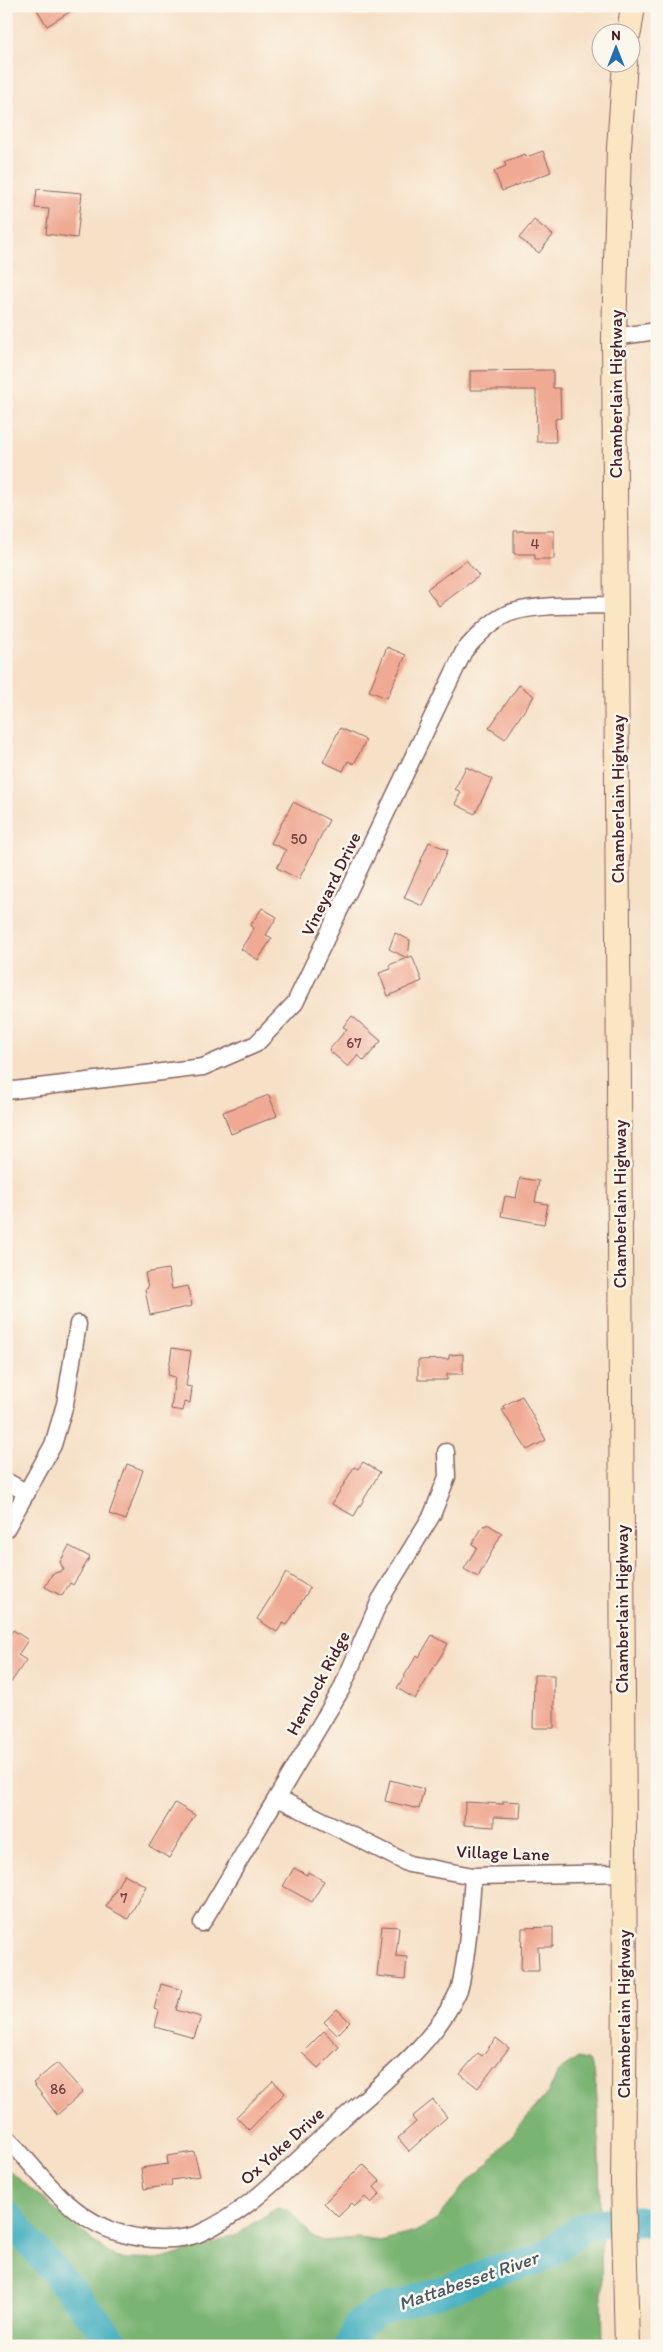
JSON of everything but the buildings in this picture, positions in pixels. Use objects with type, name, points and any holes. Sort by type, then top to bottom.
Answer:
[{"type":"main road","points":[[630,22],[632,6]]},
{"type":"main road","name":"Chamberlain Highway","points":[[624,72],[619,148],[614,337],[617,605],[623,2221],[626,2346]]},
{"type":"street","points":[[614,337],[657,331]]},
{"type":"street","name":"Vineyard Drive","points":[[6,1091],[203,1067],[256,1044],[296,1003],[464,651],[481,632],[506,614],[545,606],[617,605]]},
{"type":"street","points":[[6,1528],[27,1494],[56,1437],[65,1404],[78,1324]]},
{"type":"street","name":"Hemlock Ridge","points":[[202,1923],[341,1690],[380,1600],[432,1514],[447,1477],[446,1452]]},
{"type":"street","points":[[6,1481],[27,1494]]},
{"type":"street","name":"Village Lane","points":[[278,1798],[409,1864],[473,1876],[623,1873]]},
{"type":"street","name":"Ox Yoke Drive","points":[[6,2136],[60,2196],[85,2218],[123,2234],[164,2239],[196,2234],[233,2215],[274,2182],[418,2050],[443,2018],[459,1990],[468,1940],[473,1876]]},
{"type":"green space","points":[[578,2058],[589,2061],[594,2071],[598,2106],[603,2346],[6,2346],[6,2168],[115,2257],[162,2259],[206,2246],[238,2233],[277,2208],[288,2209],[312,2236],[323,2241],[357,2238],[380,2241],[415,2232],[437,2220],[466,2183],[488,2164],[549,2091],[559,2071]]},
{"type":"waterway","name":"Mattabesset River","points":[[6,2214],[117,2346]]},
{"type":"waterway","name":"Mattabesset River","points":[[350,2346],[359,2324],[376,2312],[456,2287],[497,2269],[534,2262],[551,2252],[583,2227],[609,2222],[657,2221]]}]
